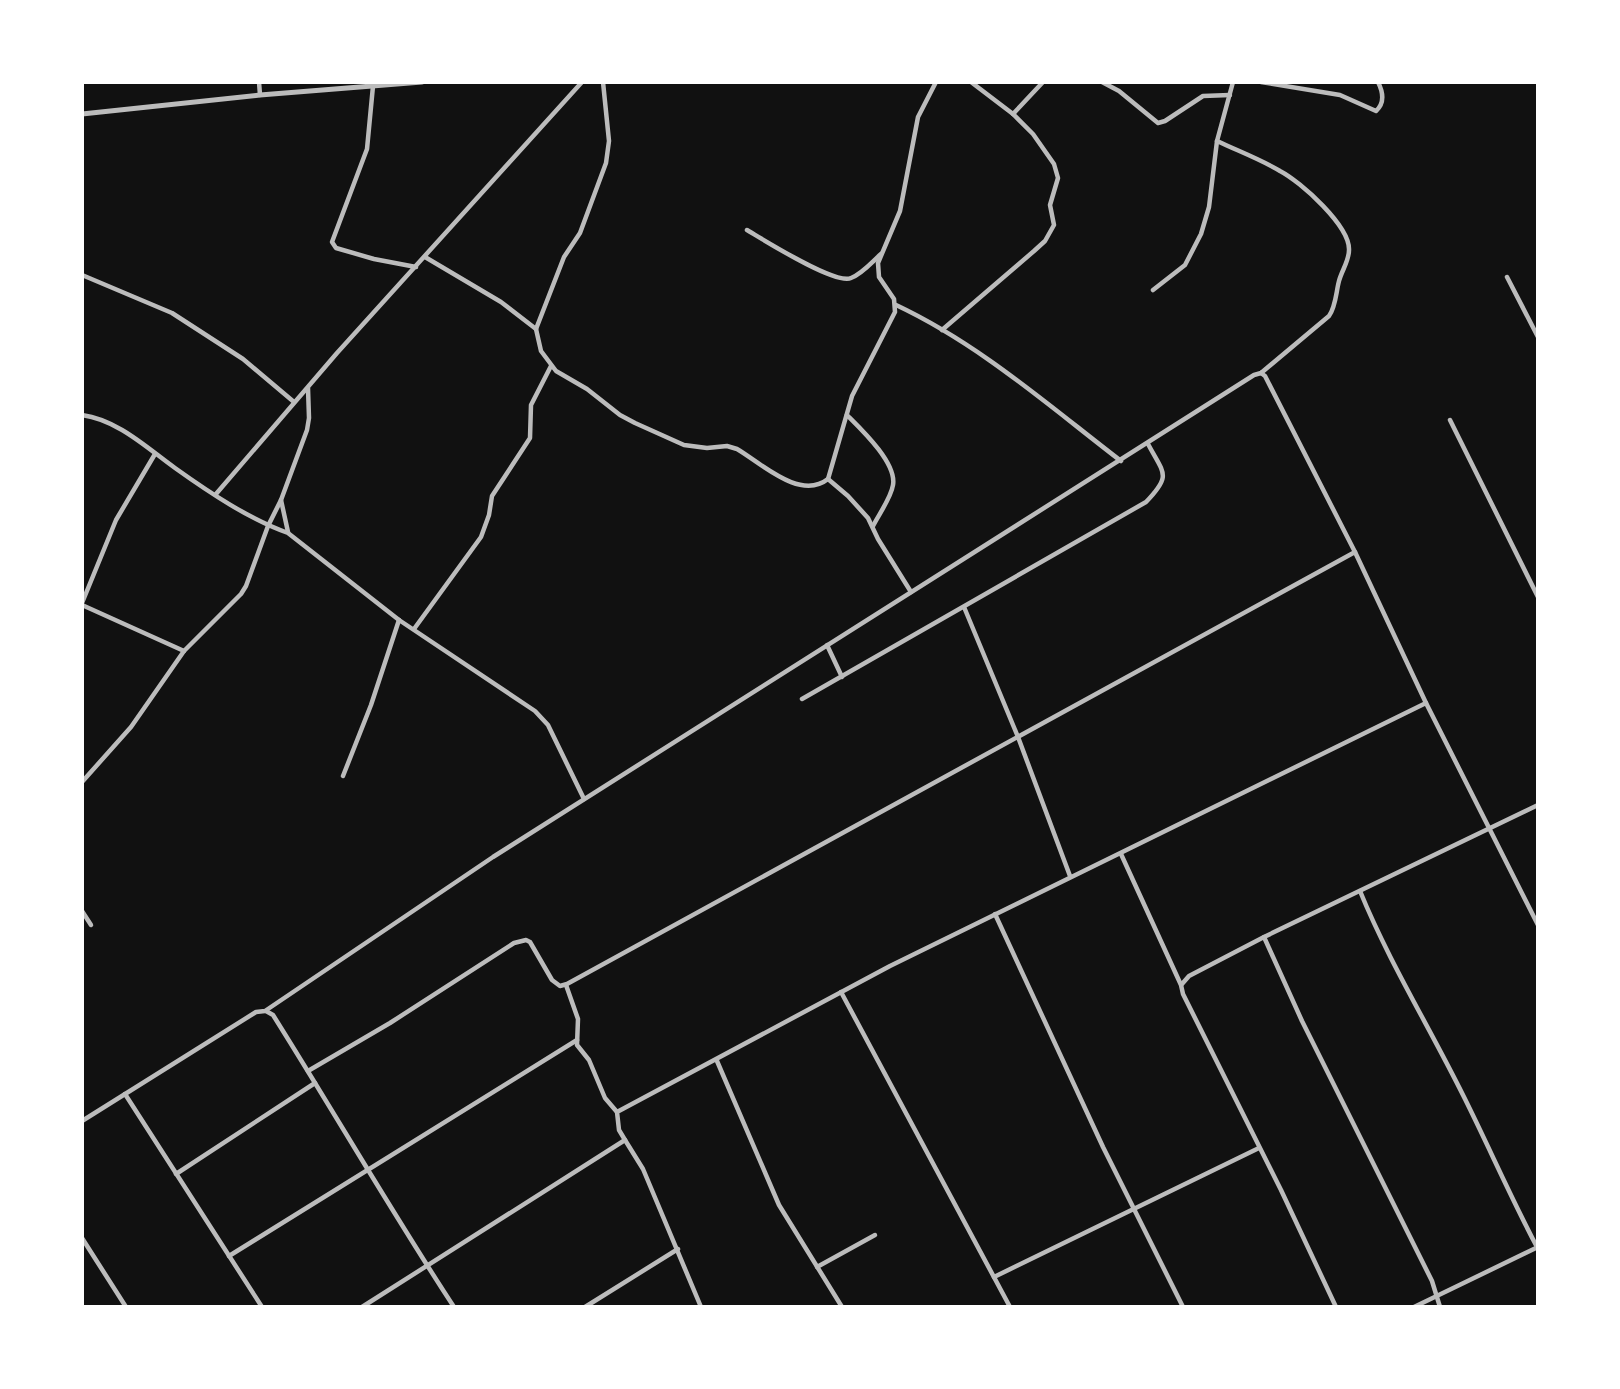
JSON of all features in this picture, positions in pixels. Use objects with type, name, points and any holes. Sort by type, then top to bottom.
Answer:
[{"type":"street","points":[[259,82],[260,95]]},
{"type":"street","points":[[82,114],[260,95],[422,82]]},
{"type":"street","points":[[216,494],[294,402],[582,82]]},
{"type":"street","points":[[603,82],[609,141],[606,163],[580,233],[564,257],[536,329],[541,351],[556,371],[587,389],[620,415],[684,445],[707,448],[727,446],[737,449],[790,482],[801,485],[817,485],[828,479],[852,396],[890,324],[895,305],[892,295],[879,277],[878,264],[900,211],[918,117],[936,82]]},
{"type":"street","points":[[942,330],[1034,251],[1053,230],[1054,218],[1050,200],[1058,173],[1032,134],[1013,114],[971,82]]},
{"type":"street","points":[[1013,114],[1043,82]]},
{"type":"street","points":[[1102,82],[1119,91],[1158,122],[1165,121],[1203,96],[1230,95]]},
{"type":"street","points":[[1153,290],[1185,265],[1197,244],[1209,207],[1217,141],[1233,82]]},
{"type":"street","points":[[1261,82],[1340,95],[1376,111],[1383,99],[1378,82]]},
{"type":"street","points":[[373,85],[366,149],[332,242],[336,248],[361,256],[416,267]]},
{"type":"street","points":[[82,1121],[256,1012],[265,1011],[437,894],[584,799],[1148,444],[1254,374],[1261,373],[1331,314],[1340,277],[1348,258],[1345,232],[1321,205],[1282,171],[1217,141]]},
{"type":"street","points":[[747,230],[824,274],[842,279],[853,278],[882,254]]},
{"type":"street","points":[[425,257],[501,302],[536,329]]},
{"type":"street","points":[[82,275],[172,313],[243,359],[294,402]]},
{"type":"street","points":[[1507,277],[1538,337]]},
{"type":"street","points":[[895,305],[942,330],[1034,393],[1121,461]]},
{"type":"street","points":[[414,629],[481,537],[492,496],[530,438],[531,405],[551,366]]},
{"type":"street","points":[[1261,373],[1265,376],[1354,552],[1426,703],[1538,925]]},
{"type":"street","points":[[82,782],[131,727],[184,651],[241,594],[254,568],[309,424],[308,388]]},
{"type":"street","points":[[82,415],[112,424],[216,494],[268,526],[288,533],[400,620],[542,718],[548,724],[584,799]]},
{"type":"street","points":[[847,415],[878,450],[894,481],[872,527]]},
{"type":"street","points":[[1450,420],[1538,597]]},
{"type":"street","points":[[802,699],[1146,502],[1162,485],[1164,476],[1148,444]]},
{"type":"street","points":[[155,454],[116,520],[82,604],[184,651]]},
{"type":"street","points":[[828,479],[862,510],[911,592]]},
{"type":"street","points":[[281,500],[288,533]]},
{"type":"street","points":[[308,1071],[379,1030],[520,941],[526,940],[535,948],[556,984],[566,985],[1354,552]]},
{"type":"street","points":[[964,607],[1018,737],[1070,876]]},
{"type":"street","points":[[343,776],[400,620]]},
{"type":"street","points":[[827,645],[842,677]]},
{"type":"street","points":[[617,1112],[841,992],[1070,876],[1121,854],[1426,703]]},
{"type":"street","points":[[1181,985],[1189,976],[1264,937],[1538,805]]},
{"type":"street","points":[[1121,854],[1183,994],[1336,1307]]},
{"type":"street","points":[[1360,891],[1376,931],[1464,1097],[1537,1247],[1414,1307]]},
{"type":"street","points":[[82,911],[91,925]]},
{"type":"street","points":[[995,914],[1183,1307]]},
{"type":"street","points":[[1264,937],[1302,1021],[1432,1281],[1440,1307]]},
{"type":"street","points":[[566,985],[578,1019],[579,1048],[589,1060],[605,1098],[617,1112],[619,1130],[643,1169],[701,1307]]},
{"type":"street","points":[[841,992],[1010,1307]]},
{"type":"street","points":[[265,1011],[273,1015],[454,1307]]},
{"type":"street","points":[[229,1256],[577,1040]]},
{"type":"street","points":[[717,1060],[779,1205],[842,1307]]},
{"type":"street","points":[[176,1174],[315,1083]]},
{"type":"street","points":[[125,1094],[262,1307]]},
{"type":"street","points":[[362,1307],[625,1140]]},
{"type":"street","points":[[994,1277],[1259,1148]]},
{"type":"street","points":[[817,1267],[876,1235]]},
{"type":"street","points":[[82,1238],[126,1307]]},
{"type":"street","points":[[585,1307],[678,1250]]}]
